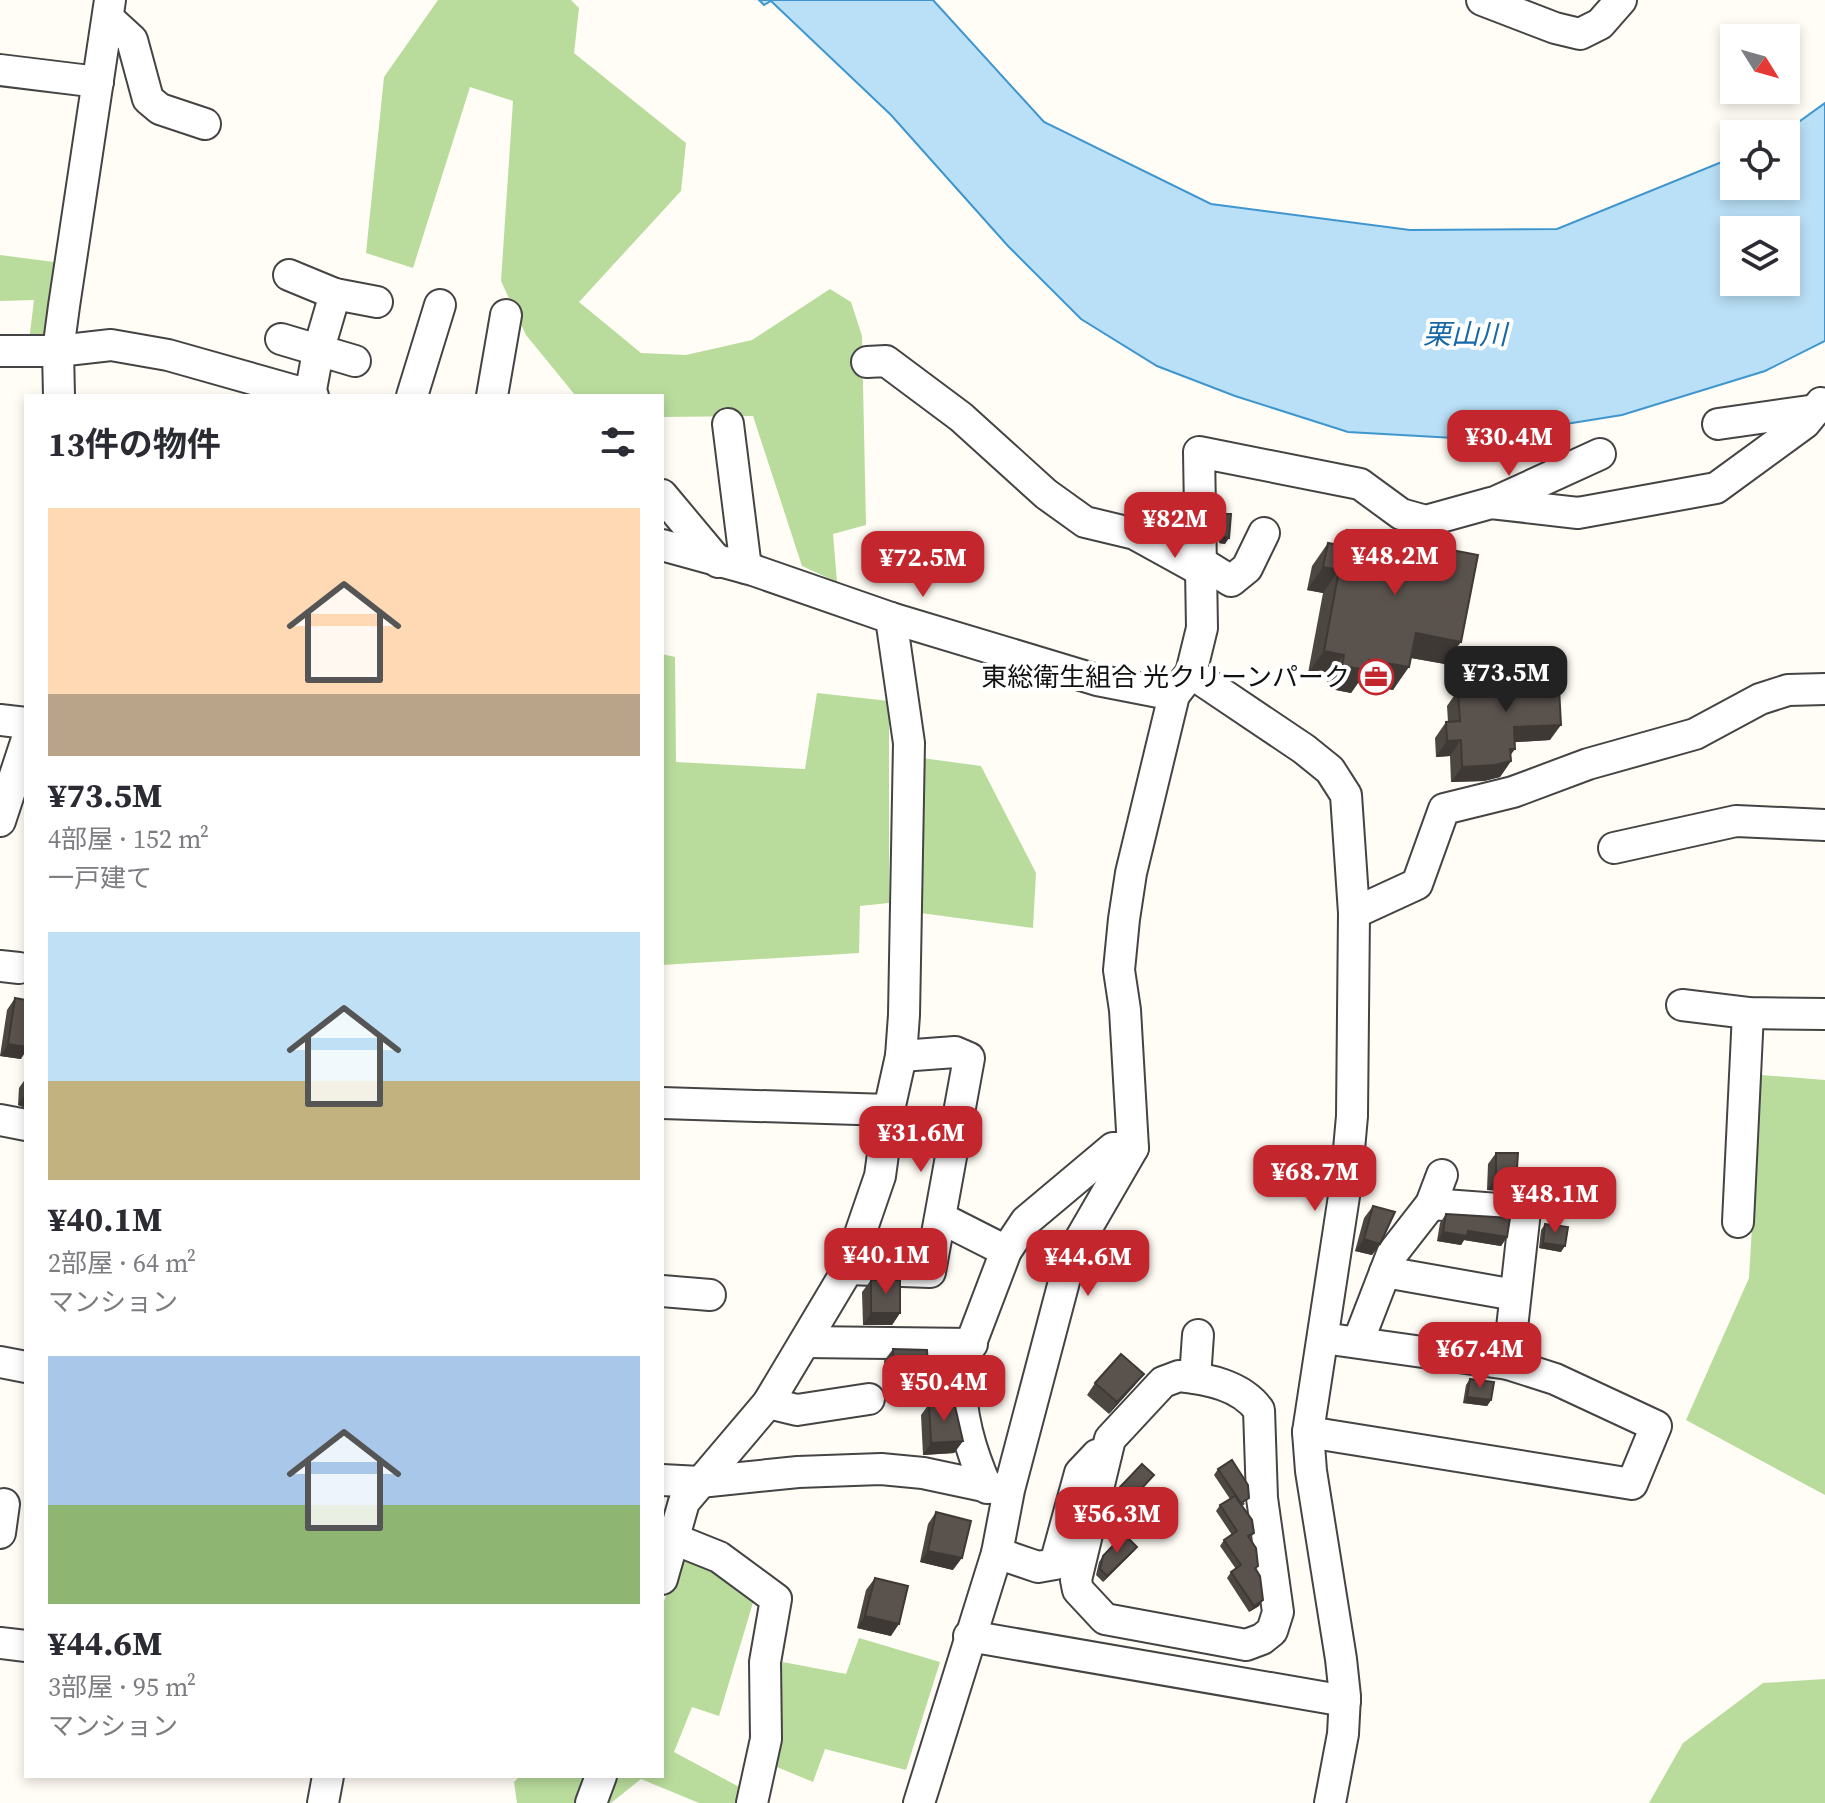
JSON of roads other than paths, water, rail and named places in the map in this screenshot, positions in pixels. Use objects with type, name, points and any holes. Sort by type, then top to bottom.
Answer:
[{"type":"street","points":[[1482,0],[1555,28],[1580,34],[1600,24],[1621,0]]},
{"type":"street","points":[[59,394],[58,351],[109,9]]},
{"type":"street","points":[[109,9],[132,40],[148,99],[160,109],[205,124]]},
{"type":"street","points":[[0,70],[98,82]]},
{"type":"street","points":[[289,275],[335,294],[377,302]]},
{"type":"street","points":[[312,394],[318,352],[335,294]]},
{"type":"street","points":[[413,394],[440,305]]},
{"type":"street","points":[[492,394],[506,315]]},
{"type":"street","points":[[281,339],[355,361]]},
{"type":"street","points":[[0,351],[58,351],[111,345],[154,352],[308,394]]},
{"type":"street","points":[[867,362],[886,361],[961,417],[1046,494],[1085,522],[1135,534],[1231,581],[1247,568],[1264,533]]},
{"type":"street","points":[[1491,503],[1578,513],[1716,488],[1805,423],[1818,406],[1718,424]]},
{"type":"street","points":[[728,424],[732,565]]},
{"type":"street","points":[[919,1803],[997,1553],[998,1489],[1071,1255],[1133,1148],[1125,1010],[1119,970],[1135,858],[1182,684],[1202,628],[1199,452],[1360,484],[1401,514],[1426,521],[1491,503],[1600,454]]},
{"type":"street","points":[[664,497],[732,565]]},
{"type":"street","points":[[664,546],[1097,680],[1182,684],[1304,749],[1330,770],[1346,795],[1354,913],[1352,1116],[1346,1183],[1308,1432],[1345,1701],[1343,1734],[1330,1803]]},
{"type":"street","points":[[664,1572],[684,1502],[768,1403],[848,1269],[880,1176],[889,1110],[901,1056],[904,1015],[909,743],[891,618]]},
{"type":"street","points":[[1354,913],[1417,884],[1444,809],[1513,792],[1588,764],[1695,734],[1760,699],[1788,690],[1825,689]]},
{"type":"street","points":[[0,720],[24,723]]},
{"type":"street","points":[[0,821],[24,748]]},
{"type":"street","points":[[1614,848],[1736,821],[1825,825]]},
{"type":"street","points":[[1682,1005],[1748,1013],[1825,1014]]},
{"type":"street","points":[[1738,1222],[1748,1013]]},
{"type":"street","points":[[848,1269],[930,1272],[969,1058],[955,1052],[901,1056]]},
{"type":"street","points":[[664,1103],[889,1110]]},
{"type":"street","points":[[0,1120],[24,1125]]},
{"type":"street","points":[[998,1489],[967,1436],[960,1372],[1006,1251],[1026,1221],[1113,1148],[1133,1148]]},
{"type":"street","points":[[1358,1342],[1392,1254],[1431,1204],[1442,1175]]},
{"type":"street","points":[[1431,1204],[1525,1211],[1508,1364]]},
{"type":"street","points":[[941,1218],[1006,1251]]},
{"type":"street","points":[[1385,1272],[1515,1295]]},
{"type":"street","points":[[664,1291],[710,1295]]},
{"type":"street","points":[[1195,1378],[1198,1335]]},
{"type":"street","points":[[1308,1432],[1632,1484],[1656,1426],[1555,1379],[1508,1364],[1323,1338]]},
{"type":"street","points":[[805,1342],[972,1344]]},
{"type":"street","points":[[0,1362],[24,1367]]},
{"type":"street","points":[[1179,1376],[1238,1390],[1252,1401],[1259,1410],[1262,1498],[1278,1612],[1272,1631],[1246,1645],[1105,1619],[1092,1608],[1078,1590],[1076,1580],[1106,1454],[1110,1439],[1163,1382],[1179,1376]]},
{"type":"street","points":[[768,1403],[797,1410],[869,1399]]},
{"type":"street","points":[[997,1553],[1038,1567],[1055,1564],[1080,1473],[1097,1455],[1106,1454]]},
{"type":"street","points":[[664,1480],[700,1482],[798,1472],[881,1469],[923,1473],[998,1489]]},
{"type":"street","points":[[1,1524],[24,1537]]},
{"type":"street","points":[[674,1539],[719,1557],[776,1599],[765,1662],[766,1739],[752,1803]]},
{"type":"street","points":[[969,1636],[1345,1701]]},
{"type":"street","points":[[0,1643],[24,1646]]},
{"type":"street","points":[[323,1803],[328,1778]]},
{"type":"street","points":[[591,1803],[600,1778]]},
{"type":"water","name":"栗山川","points":[[759,0],[933,0],[1044,122],[1211,204],[1410,230],[1557,229],[1720,163],[1720,200],[1800,200],[1800,121],[1825,103],[1825,341],[1765,371],[1622,415],[1472,439],[1348,432],[1235,396],[1157,366],[1081,319],[1008,246],[891,115],[771,1],[764,5]]},
{"type":"place","name":"東総衛生組合 光クリーンパーク","points":[[1376,677]]}]
